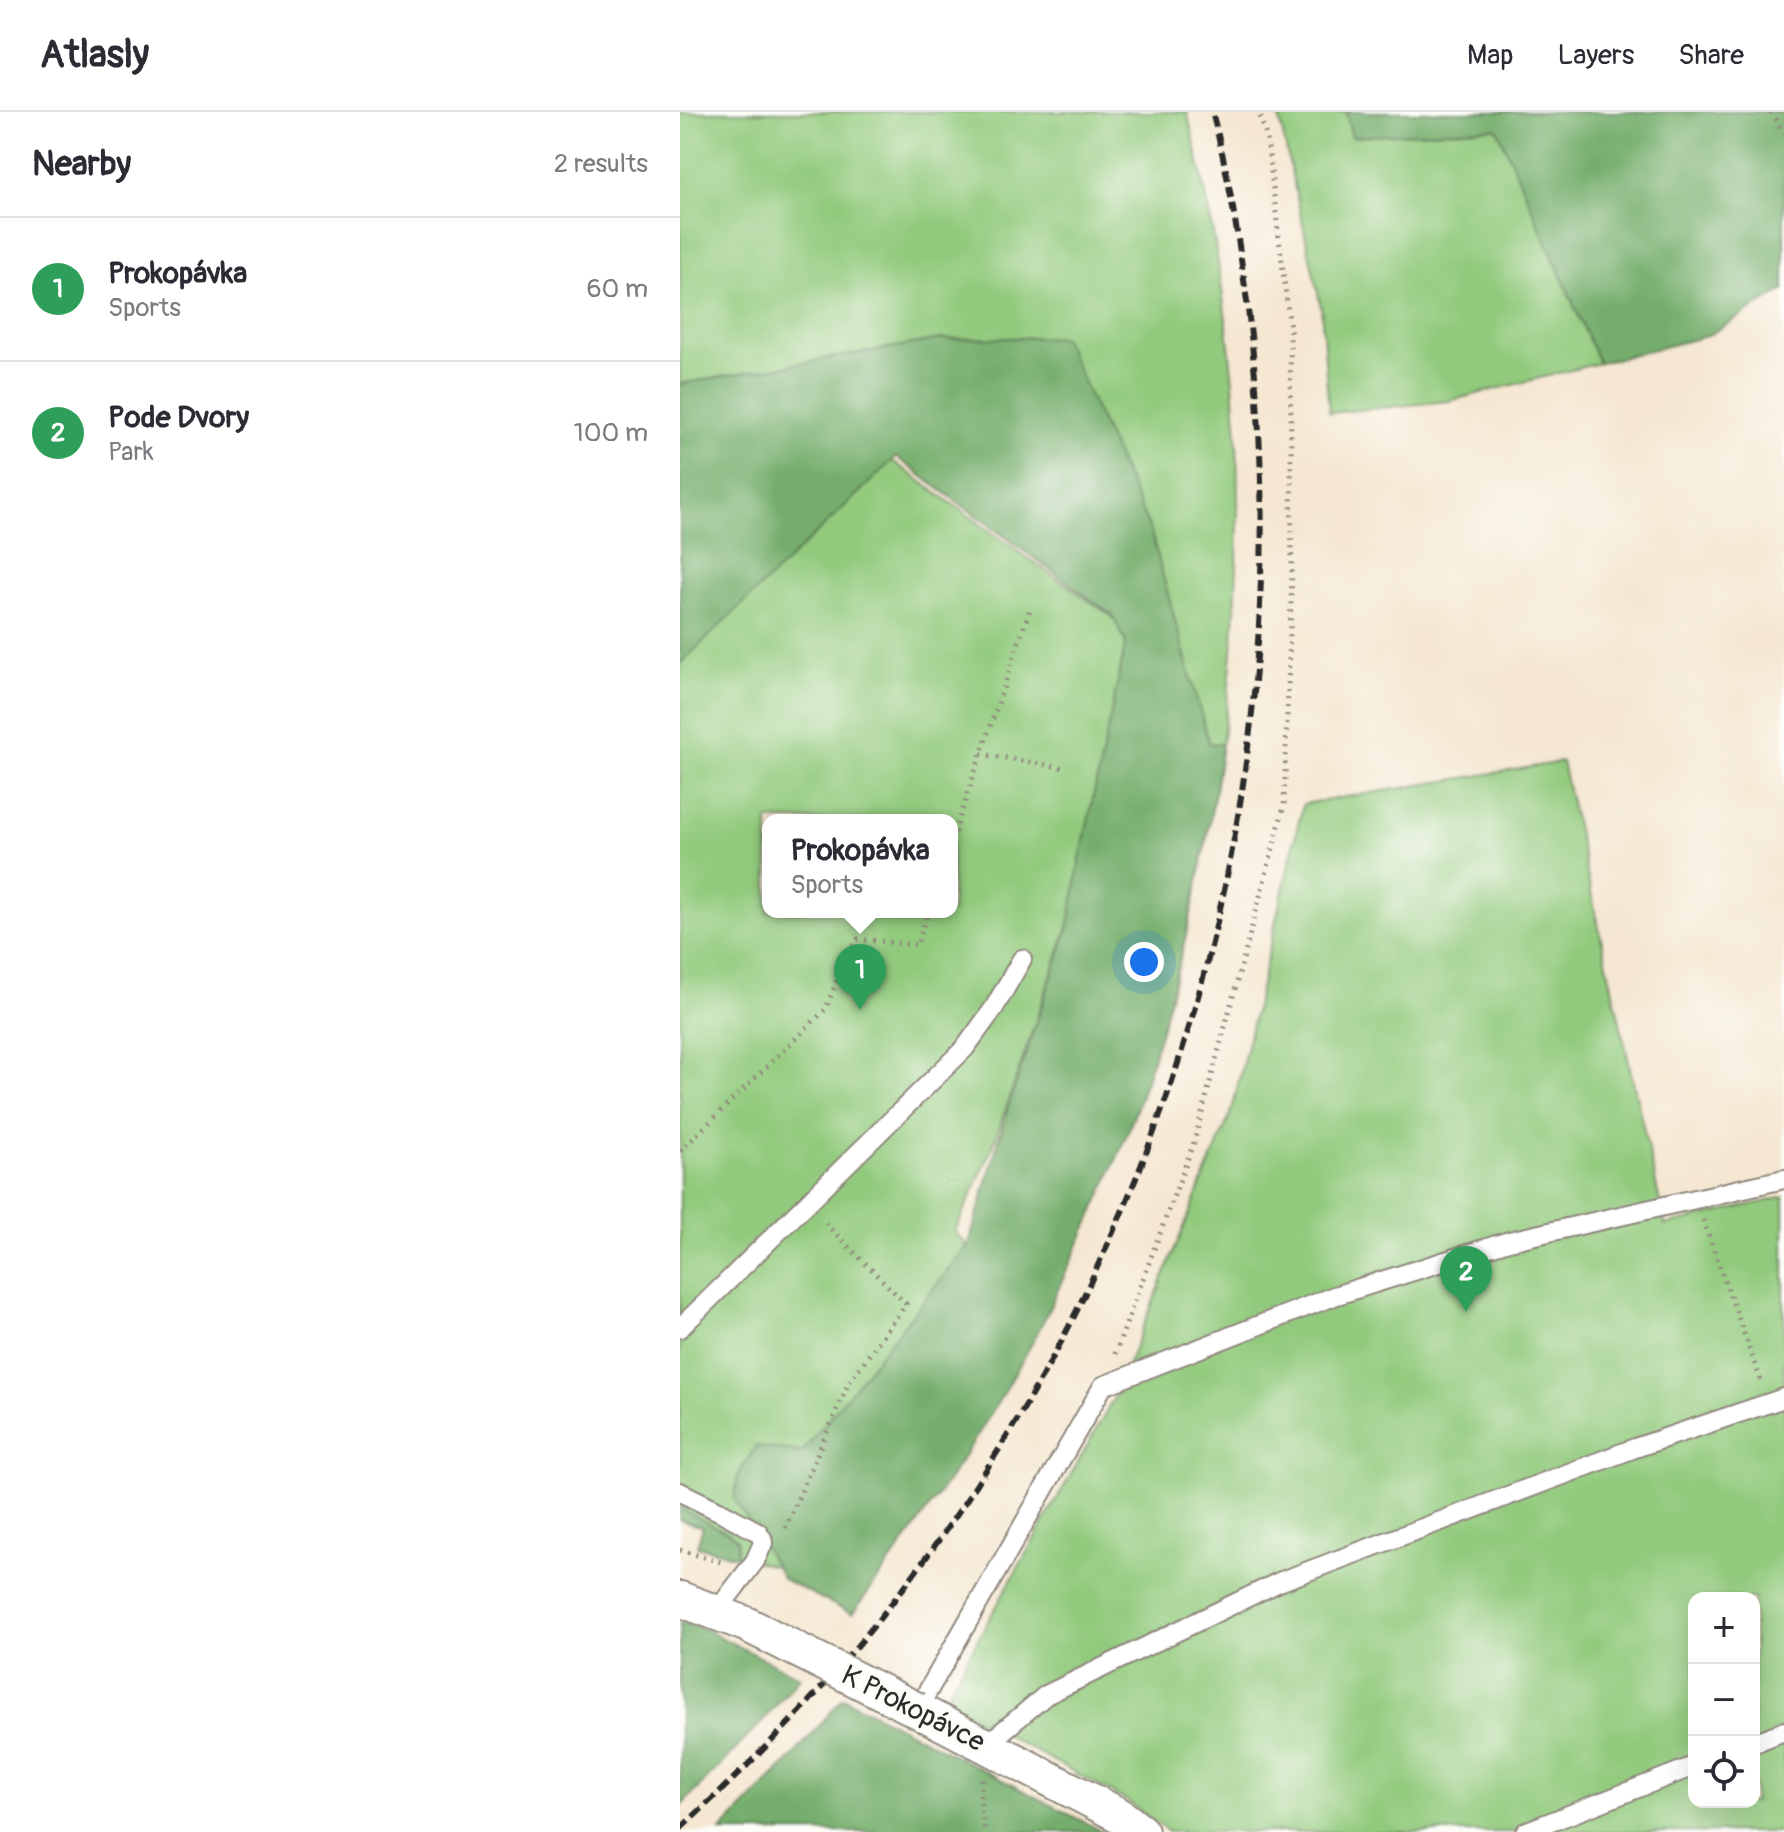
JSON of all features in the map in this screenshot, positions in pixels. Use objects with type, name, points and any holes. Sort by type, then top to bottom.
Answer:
[{"type":"street","name":"K Prokopávce","points":[[680,1599],[731,1618],[921,1703],[985,1746],[1119,1815],[1141,1832]]},
{"type":"lane","points":[[680,1328],[965,1048],[994,1008],[1022,959]]},
{"type":"lane","points":[[921,1703],[1103,1386],[1334,1296],[1509,1241],[1784,1179]]},
{"type":"lane","points":[[985,1746],[1046,1695],[1279,1582],[1635,1448],[1776,1401]]},
{"type":"lane","points":[[680,1492],[758,1532],[762,1538],[763,1543],[731,1618]]},
{"type":"lane","points":[[1760,1741],[1784,1731]]},
{"type":"lane","points":[[1525,1832],[1688,1768]]},
{"type":"path","points":[[1103,1386],[1194,1142],[1284,807],[1292,571],[1290,328],[1267,139],[1259,112]]},
{"type":"path","points":[[1771,112],[1784,133]]},
{"type":"path","points":[[958,822],[1030,609]]},
{"type":"path","points":[[981,754],[1064,768]]},
{"type":"path","points":[[680,1151],[826,1009],[843,964],[858,939],[917,945],[926,918]]},
{"type":"path","points":[[1696,1199],[1776,1401]]},
{"type":"path","points":[[781,1537],[849,1382],[906,1304],[821,1219]]},
{"type":"path","points":[[985,1746],[980,1798],[985,1832]]},
{"type":"green space","points":[[680,112],[1187,112],[1220,272],[1237,435],[1236,593],[1222,744],[1209,744],[1150,529],[941,339],[680,384]]},
{"type":"green space","points":[[1278,112],[1346,112],[1353,137],[1497,128],[1599,363],[1449,401],[1329,413],[1321,307]]},
{"type":"green space","points":[[1346,112],[1784,112],[1784,290],[1707,336],[1599,363],[1497,128],[1352,137]]},
{"type":"green space","points":[[1063,337],[1150,529],[1209,743],[1222,744],[1212,810],[1185,939],[1155,1050],[1130,1126],[1100,1199],[1043,1322],[987,1420],[899,1551],[852,1614],[783,1579],[734,1498],[738,1475],[756,1446],[802,1452],[969,1244],[1008,1107],[1069,925],[1126,642],[1112,615],[896,457],[680,664],[680,384],[941,339]]},
{"type":"green space","points":[[883,454],[1114,618],[1126,642],[1069,923],[993,1146],[955,1232],[969,1247],[790,1561],[774,1566],[697,1546],[703,1527],[680,1520],[680,624]]},
{"type":"green space","points":[[1562,762],[1665,1225],[1784,1197],[1784,1832],[1168,1832],[1127,1801],[943,1701],[1114,1398],[1232,1110],[1303,804]]},
{"type":"green space","points":[[680,1508],[732,1535],[737,1540],[737,1557],[697,1546],[703,1527],[680,1520]]},
{"type":"green space","points":[[680,1622],[704,1629],[800,1677],[760,1724],[680,1807]]},
{"type":"green space","points":[[843,1698],[1102,1832],[720,1832],[794,1755]]},
{"type":"railway","points":[[680,1829],[772,1740],[837,1670],[903,1589],[992,1461],[1061,1342],[1104,1252],[1152,1137],[1192,1019],[1222,898],[1244,776],[1257,652],[1262,528],[1257,404],[1244,280],[1231,195],[1212,112]]},
{"type":"place","name":"Prokopávka","points":[[860,1010]]},
{"type":"place","name":"Pode Dvory","points":[[1466,1312]]}]
